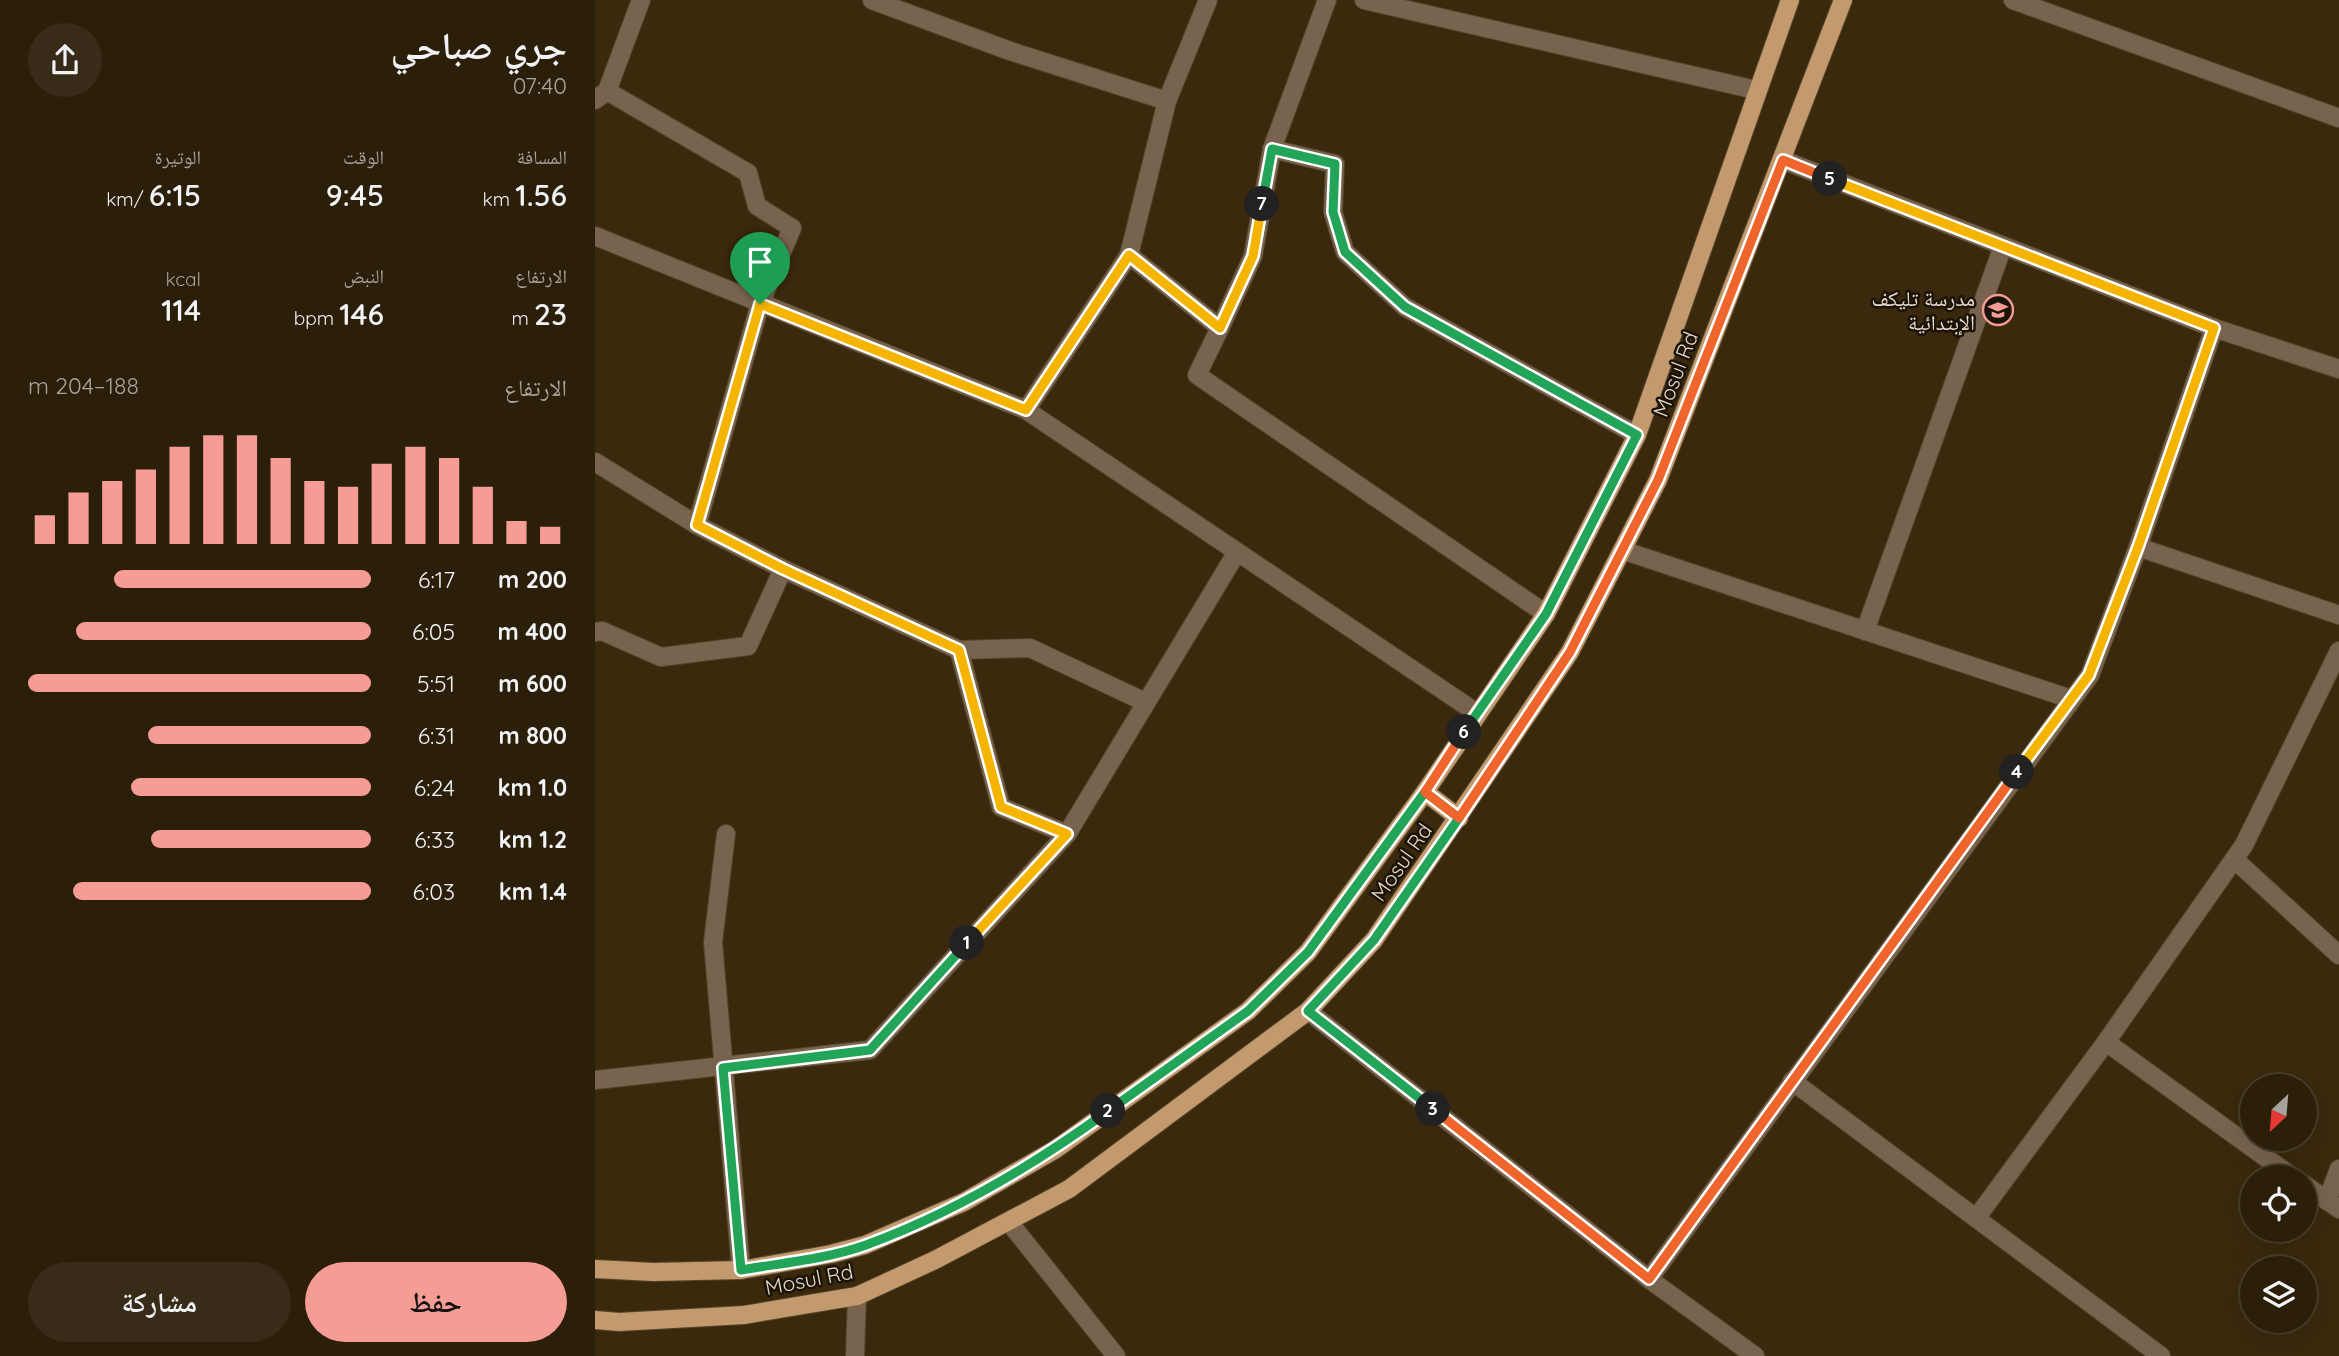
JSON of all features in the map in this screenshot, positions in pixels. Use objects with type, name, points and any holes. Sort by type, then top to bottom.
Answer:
[{"type":"main road","points":[[595,1269],[653,1272],[741,1270],[865,1245],[964,1202],[1056,1149],[1248,1011],[1308,952],[1425,792],[1546,614],[1637,435],[1756,90],[1790,0]]},
{"type":"main road","name":"Mosul Rd","points":[[595,1320],[619,1322],[744,1315],[857,1296],[935,1261],[1069,1189],[1308,1011],[1374,940],[1570,652],[1658,480],[1843,0]]},
{"type":"main road","points":[[1425,792],[1459,818]]},
{"type":"street","points":[[641,0],[601,96],[748,173],[757,206],[792,228],[760,304],[697,525]]},
{"type":"street","points":[[872,0],[1010,51],[1167,101]]},
{"type":"street","points":[[1026,410],[1129,255],[1167,101],[1208,0]]},
{"type":"street","points":[[1327,0],[1272,149],[1253,256],[1197,375],[1546,614]]},
{"type":"street","points":[[1364,0],[1756,90]]},
{"type":"street","points":[[2013,0],[2339,118]]},
{"type":"street","points":[[1272,149],[1335,164],[1333,212],[1345,252],[1405,307],[1637,435]]},
{"type":"street","points":[[1783,160],[2214,328],[2339,369]]},
{"type":"street","points":[[595,236],[1026,410],[1477,713]]},
{"type":"street","points":[[1865,631],[2003,246]]},
{"type":"street","points":[[1129,255],[1220,328]]},
{"type":"street","points":[[1649,1279],[2094,665],[2214,328]]},
{"type":"street","points":[[595,462],[697,525],[783,569],[959,650],[1030,648],[1145,702]]},
{"type":"street","points":[[2138,547],[2339,615]]},
{"type":"street","points":[[1622,550],[2071,699]]},
{"type":"street","points":[[595,1080],[870,1050],[1067,834],[1237,552]]},
{"type":"street","points":[[595,632],[602,631],[660,657],[748,646],[783,569]]},
{"type":"street","points":[[959,650],[1001,807],[1067,834]]},
{"type":"street","points":[[1977,1217],[2106,1042],[2244,845],[2339,651]]},
{"type":"street","points":[[726,834],[713,942],[741,1270]]},
{"type":"street","points":[[2234,859],[2339,955]]},
{"type":"street","points":[[1308,1011],[1649,1279],[1755,1356]]},
{"type":"street","points":[[2106,1042],[2276,1165]]},
{"type":"street","points":[[1792,1080],[2161,1356]]},
{"type":"street","points":[[2317,1194],[2333,1205],[2339,1169]]},
{"type":"street","points":[[1009,1222],[1116,1356]]},
{"type":"street","points":[[855,1356],[857,1296]]},
{"type":"place","name":"مدرسة تليكف الإبتدائية","points":[[1998,310]]},
{"type":"route","points":[[760,304],[697,525],[783,569],[959,650],[1001,807],[1067,834],[870,1050],[723,1068],[741,1270],[831,1254],[865,1245],[964,1202],[1056,1149],[1248,1011],[1308,952],[1425,792],[1459,818],[1374,940],[1308,1011],[1649,1279],[2089,675],[2138,547],[2214,328],[1783,160],[1658,480],[1570,652],[1459,818],[1425,792],[1546,614],[1637,435],[1405,307],[1345,252],[1333,212],[1335,164],[1272,149],[1253,256],[1220,328],[1129,255],[1026,410],[760,304]]}]
